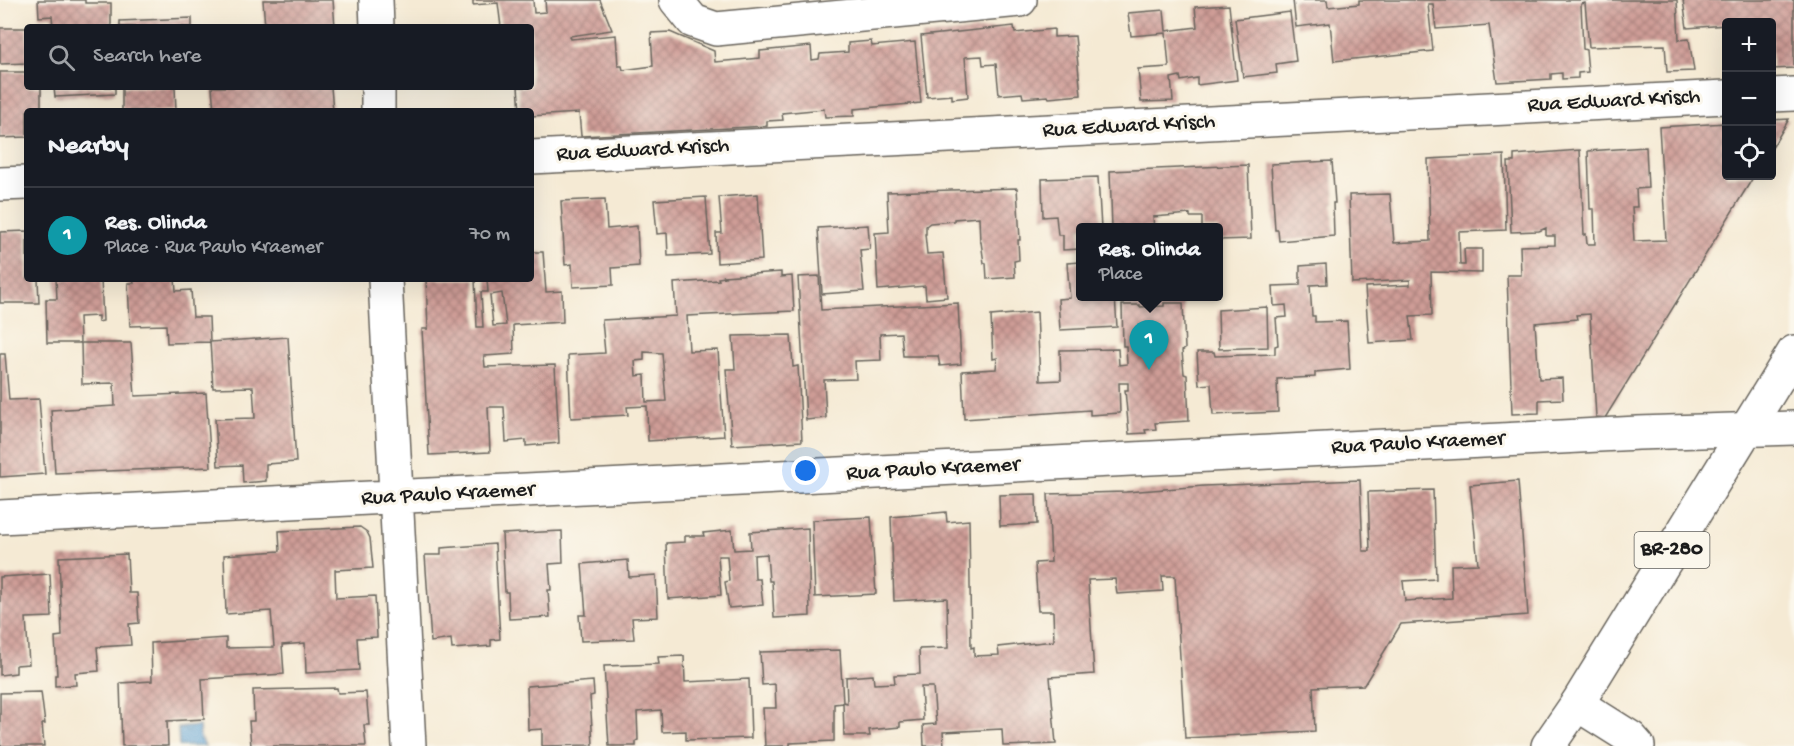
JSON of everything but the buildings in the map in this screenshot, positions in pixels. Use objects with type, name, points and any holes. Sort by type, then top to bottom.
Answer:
[{"type":"main road","points":[[376,0],[377,24]]},
{"type":"main road","points":[[676,0],[693,21],[716,29],[1020,0]]},
{"type":"main road","points":[[378,90],[378,108]]},
{"type":"main road","points":[[1776,95],[1794,94]]},
{"type":"main road","name":"Rua Edward Krisch","points":[[534,157],[1722,97]]},
{"type":"main road","points":[[0,184],[24,183]]},
{"type":"main road","points":[[385,282],[409,746]]},
{"type":"main road","name":"BR-280","points":[[1548,746],[1794,352]]},
{"type":"main road","name":"Rua Paulo Kraemer","points":[[0,517],[1566,437],[1794,428]]},
{"type":"main road","points":[[1576,704],[1631,738],[1638,746]]},
{"type":"water","points":[[199,726],[200,738],[205,746],[179,746],[178,728]]},
{"type":"place","name":"Res. Olinda","points":[[1149,370]]}]
